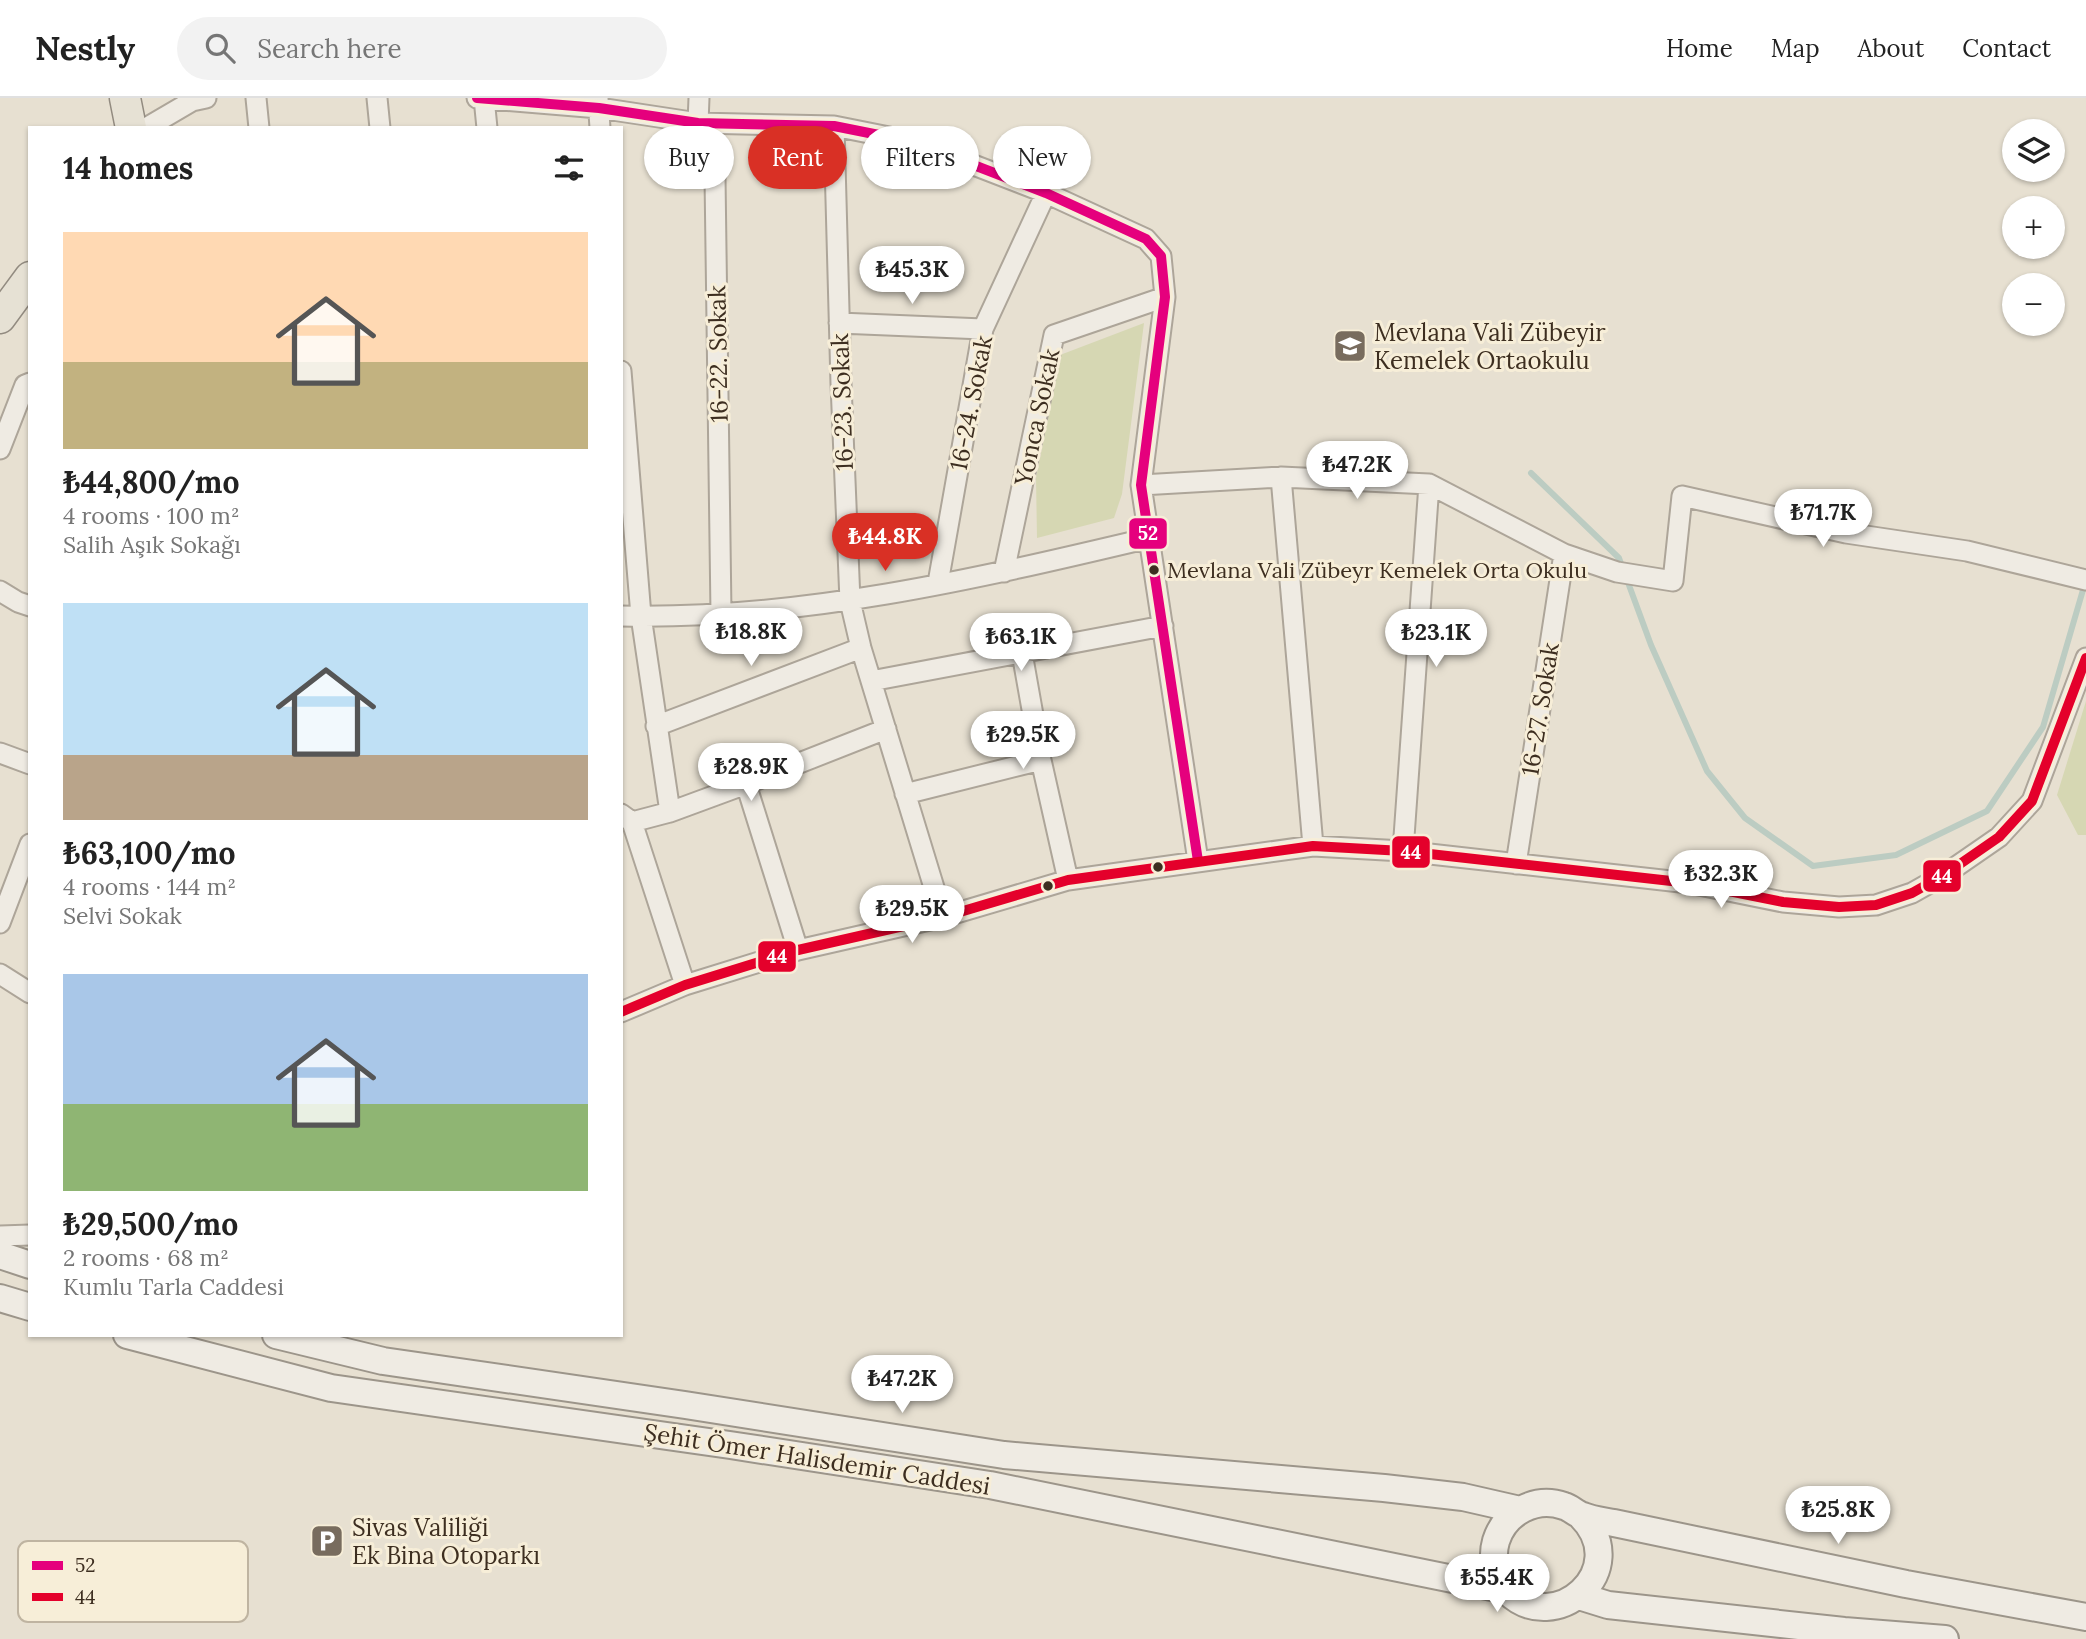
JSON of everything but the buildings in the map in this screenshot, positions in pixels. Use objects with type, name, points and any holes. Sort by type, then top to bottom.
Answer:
[{"type":"main road","points":[[125,98],[131,126]]},
{"type":"main road","points":[[0,318],[28,280]]},
{"type":"main road","points":[[0,1255],[28,1264]]},
{"type":"main road","points":[[0,1297],[28,1306]]},
{"type":"main road","name":"Şehit Ömer Halisdemir Caddesi","points":[[135,1337],[331,1388],[990,1485],[1507,1590]]},
{"type":"main road","name":"Şehit Ömer Halisdemir Caddesi","points":[[284,1337],[383,1361],[1004,1455],[1397,1489],[1463,1497],[1520,1510]]},
{"type":"main road","points":[[1553,1503],[1571,1509],[1581,1516],[1592,1530],[1599,1551],[1596,1573],[1579,1596],[1561,1606],[1543,1608],[1519,1601],[1507,1590],[1496,1572],[1494,1547],[1501,1530],[1512,1515],[1520,1510],[1535,1504],[1553,1503]]},
{"type":"main road","points":[[1581,1516],[1906,1584],[2086,1617]]},
{"type":"main road","points":[[1579,1596],[1608,1605],[1844,1631],[1945,1639]]},
{"type":"street","points":[[150,126],[192,102],[206,98]]},
{"type":"street","points":[[256,98],[259,126]]},
{"type":"street","points":[[377,98],[380,126]]},
{"type":"street","points":[[477,98],[698,123],[834,126]]},
{"type":"street","points":[[484,98],[487,126]]},
{"type":"street","name":"16-22. Sokak","points":[[699,98],[698,123],[715,177],[721,613]]},
{"type":"street","points":[[847,129],[914,142],[1046,193],[1146,239],[1161,256],[1166,297],[1141,485],[1198,861]]},
{"type":"street","name":"16-23. Sokak","points":[[836,189],[850,601],[861,648],[943,917]]},
{"type":"street","name":"16-24. Sokak","points":[[938,583],[984,329],[1046,193]]},
{"type":"street","name":"Yonca Sokak","points":[[1004,572],[1054,335],[1166,297]]},
{"type":"street","points":[[839,323],[984,329]]},
{"type":"street","points":[[0,449],[25,384],[28,383]]},
{"type":"street","points":[[623,395],[641,616],[670,811]]},
{"type":"street","points":[[1141,485],[1282,477],[1429,484],[1564,554],[1618,572],[1673,581],[1682,496],[1846,533],[1967,551],[2080,578]]},
{"type":"street","points":[[1282,477],[1313,846]]},
{"type":"street","points":[[1403,851],[1429,484]]},
{"type":"street","points":[[623,616],[721,613],[850,601],[1004,572],[1149,538]]},
{"type":"street","name":"16-27. Sokak","points":[[1516,864],[1564,554]]},
{"type":"street","points":[[0,591],[28,605]]},
{"type":"street","points":[[871,681],[1164,626]]},
{"type":"street","points":[[656,726],[861,648]]},
{"type":"street","points":[[1022,653],[1041,760],[1068,880]]},
{"type":"street","points":[[623,1011],[685,985],[799,950],[943,917],[1068,880],[1313,846],[1403,851],[1689,883],[1783,902],[1839,907],[1876,905],[1912,893],[1944,875],[1999,837],[2032,801],[2086,658]]},
{"type":"street","points":[[685,985],[626,818],[670,811],[886,729]]},
{"type":"street","points":[[0,753],[28,763]]},
{"type":"street","points":[[905,793],[1041,760]]},
{"type":"street","points":[[746,784],[799,950]]},
{"type":"street","points":[[0,923],[28,849]]},
{"type":"street","points":[[0,974],[28,992]]},
{"type":"street","points":[[0,1236],[28,1235]]},
{"type":"green space","points":[[1144,323],[1122,494],[1114,518],[1037,538],[1036,478],[1060,355]]},
{"type":"green space","points":[[2086,701],[2086,835],[2078,835],[2057,795]]},
{"type":"waterway","points":[[1531,473],[1619,558],[1651,645],[1707,771],[1745,818],[1813,866],[1896,855],[1987,811],[2043,727],[2085,583]]},
{"type":"transit line","name":"52","points":[[477,98],[599,108],[698,123],[834,126],[914,142],[1046,193],[1146,239],[1161,256],[1165,297],[1141,485],[1198,861]]},
{"type":"transit line","name":"44","points":[[623,1011],[685,985],[798,950],[943,917],[1068,880],[1313,846],[1403,851],[1689,883],[1783,902],[1839,907],[1876,905],[1912,893],[1944,875],[1999,837],[2032,801],[2086,658]]},
{"type":"place","name":"Mevlana Vali Zübeyir Kemelek Ortaokulu","points":[[1350,346]]},
{"type":"place","name":"Mevlana Vali Zübeyr Kemelek Orta Okulu","points":[[1154,570]]},
{"type":"place","name":"Sivas Valiliği Ek Bina Otoparkı","points":[[327,1541]]}]
